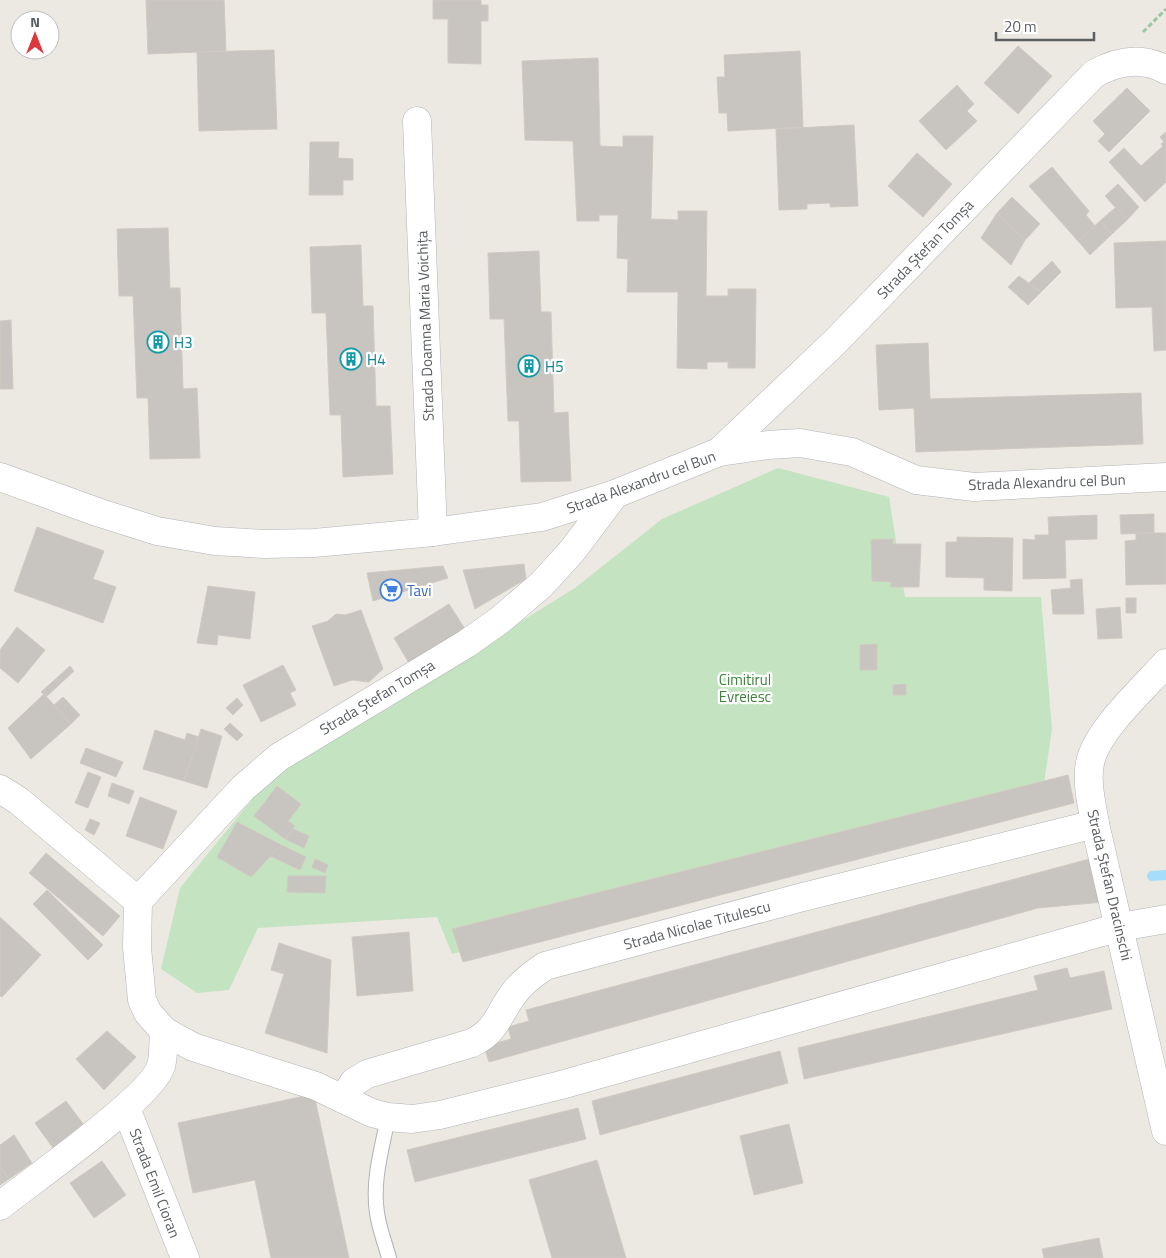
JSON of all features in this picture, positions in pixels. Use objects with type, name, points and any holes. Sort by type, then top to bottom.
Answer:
[{"type":"street","name":"Strada Ștefan Tomșa","points":[[719,452],[835,342],[1094,74],[1111,64],[1137,61],[1157,65],[1166,70]]},
{"type":"street","name":"Strada Doamna Maria Voichița","points":[[417,121],[433,532]]},
{"type":"street","name":"Strada Alexandru cel Bun","points":[[0,477],[100,513],[157,531],[215,541],[264,544],[314,542],[433,532],[542,517],[616,494],[719,452],[800,443],[852,452],[916,480],[952,486],[974,487],[1166,477]]},
{"type":"street","name":"Strada Ștefan Tomșa","points":[[138,901],[243,788],[279,757],[466,644],[500,620],[541,585],[572,551],[616,494]]},
{"type":"street","name":"Strada Ștefan Dracinschi","points":[[1166,663],[1103,734],[1094,749],[1089,764],[1090,791],[1095,824],[1166,1131]]},
{"type":"street","points":[[0,788],[19,801],[138,901],[137,948],[142,1000],[148,1013],[164,1032],[193,1047],[316,1086],[372,1113],[388,1117],[412,1119],[440,1115],[561,1085],[1120,927],[1166,919]]},
{"type":"street","name":"Strada Nicolae Titulescu","points":[[343,1099],[360,1077],[472,1043],[488,1035],[512,996],[526,979],[544,966],[799,898],[1095,824]]},
{"type":"street","points":[[0,1206],[126,1108],[161,1067],[164,1032]]},
{"type":"street","name":"Strada Emil Cioran","points":[[126,1108],[184,1258]]},
{"type":"lane","points":[[388,1117],[377,1173],[375,1195],[377,1215],[389,1258]]},
{"type":"green space","name":"Cimitirul Evreiesc","points":[[778,468],[889,497],[905,597],[1041,597],[1052,729],[1042,797],[452,954],[437,917],[258,928],[229,990],[197,993],[161,969],[180,888],[271,776],[575,588],[662,519]]},
{"type":"building","points":[[146,0],[224,0],[226,51],[148,54]]},
{"type":"building","points":[[433,0],[481,0],[481,5],[488,5],[488,21],[481,21],[481,64],[448,63],[448,19],[433,19]]},
{"type":"building","points":[[1018,46],[1052,76],[1018,114],[984,83]]},
{"type":"building","points":[[274,50],[277,129],[199,131],[197,52]]},
{"type":"building","points":[[800,51],[803,127],[728,131],[727,113],[719,113],[717,77],[725,77],[724,55]]},
{"type":"building","points":[[598,58],[600,146],[623,147],[623,136],[653,136],[651,219],[678,220],[678,211],[707,211],[706,296],[728,296],[728,289],[756,289],[755,368],[728,368],[728,362],[707,362],[707,369],[677,368],[678,292],[627,292],[628,259],[617,258],[618,215],[599,215],[599,221],[577,221],[573,141],[525,140],[522,61]]},
{"type":"building","points":[[957,85],[974,104],[967,111],[977,121],[946,150],[919,121]]},
{"type":"building","points":[[1127,88],[1150,111],[1109,152],[1098,141],[1105,134],[1093,121]]},
{"type":"building","points":[[854,125],[858,206],[830,207],[830,203],[807,204],[807,209],[779,210],[776,129]]},
{"type":"building","points":[[1166,132],[1166,182],[1145,202],[1109,162],[1124,148],[1141,166],[1163,146],[1161,144],[1164,142],[1160,137]]},
{"type":"building","points":[[310,142],[339,142],[338,158],[353,159],[353,180],[343,180],[343,195],[309,195]]},
{"type":"building","points":[[917,153],[952,184],[923,217],[888,186]]},
{"type":"building","points":[[1052,167],[1089,211],[1086,215],[1095,226],[1078,241],[1029,186]]},
{"type":"building","points":[[1118,184],[1139,207],[1127,220],[1105,196]]},
{"type":"building","points":[[1012,197],[1040,224],[1025,240],[997,213]]},
{"type":"building","points":[[1116,207],[1127,220],[1112,234],[1100,221]]},
{"type":"building","points":[[997,213],[1025,240],[1011,265],[981,238]]},
{"type":"building","points":[[1100,221],[1112,234],[1090,255],[1078,241]]},
{"type":"building","name":"H3","points":[[168,228],[170,288],[180,288],[183,389],[197,388],[200,458],[150,459],[148,398],[137,398],[133,296],[119,296],[117,229]]},
{"type":"building","points":[[1166,241],[1166,350],[1154,351],[1152,307],[1116,308],[1114,243]]},
{"type":"building","name":"H4","points":[[361,245],[363,306],[373,306],[376,406],[390,406],[393,474],[343,477],[341,415],[330,415],[326,313],[312,313],[310,247]]},
{"type":"building","name":"H5","points":[[539,251],[541,312],[551,312],[554,413],[568,412],[571,481],[521,482],[519,421],[508,421],[504,319],[490,319],[488,253]]},
{"type":"building","points":[[1052,261],[1061,272],[1041,292],[1029,283]]},
{"type":"building","points":[[1019,276],[1041,292],[1028,305],[1008,287]]},
{"type":"building","points":[[11,320],[13,389],[0,389],[0,321]]},
{"type":"building","points":[[928,343],[930,399],[1141,393],[1143,444],[916,452],[914,408],[879,410],[876,345]]},
{"type":"building","points":[[1154,514],[1154,533],[1121,534],[1120,515]]},
{"type":"building","points":[[1097,515],[1097,539],[1065,540],[1066,578],[1023,579],[1023,539],[1035,540],[1035,535],[1049,535],[1048,517]]},
{"type":"building","points":[[37,527],[104,551],[93,579],[116,587],[103,623],[14,591]]},
{"type":"building","points":[[1136,533],[1166,533],[1166,584],[1126,585],[1125,541],[1136,540]]},
{"type":"building","points":[[957,537],[1013,538],[1012,591],[984,590],[984,578],[946,577],[946,542],[957,542]]},
{"type":"building","points":[[893,539],[893,544],[921,544],[919,587],[891,587],[891,582],[872,581],[871,540]]},
{"type":"building","points":[[524,564],[526,579],[475,609],[463,570]]},
{"type":"building","name":"Tavi","points":[[443,566],[448,578],[373,601],[367,573]]},
{"type":"building","points":[[1082,579],[1084,614],[1053,614],[1051,590],[1071,588],[1070,580]]},
{"type":"building","points":[[208,586],[255,592],[250,639],[218,635],[217,645],[197,643]]},
{"type":"building","points":[[1126,598],[1136,598],[1136,613],[1126,613]]},
{"type":"building","points":[[449,604],[465,629],[409,663],[394,638]]},
{"type":"building","points":[[1120,607],[1122,638],[1098,639],[1096,609]]},
{"type":"building","points":[[361,610],[383,669],[369,682],[352,680],[334,686],[312,626],[328,621],[336,614],[345,615]]},
{"type":"building","points":[[17,627],[45,650],[18,683],[0,668],[0,650]]},
{"type":"building","points":[[877,644],[877,670],[860,670],[860,645]]},
{"type":"building","points":[[283,665],[296,690],[290,693],[296,705],[261,722],[243,685]]},
{"type":"building","points":[[70,666],[74,671],[46,697],[41,692]]},
{"type":"building","points":[[906,684],[906,695],[893,695],[893,685]]},
{"type":"building","points":[[44,694],[71,724],[31,759],[8,728]]},
{"type":"building","points":[[63,697],[80,715],[71,724],[54,705]]},
{"type":"building","points":[[237,698],[243,705],[233,715],[226,708]]},
{"type":"building","points":[[230,723],[243,735],[237,741],[224,729]]},
{"type":"building","points":[[201,729],[222,736],[207,788],[184,781]]},
{"type":"building","points":[[155,730],[185,740],[187,733],[199,737],[184,781],[143,769]]},
{"type":"building","points":[[86,748],[123,762],[116,777],[80,763]]},
{"type":"building","points":[[88,772],[101,777],[88,808],[75,803]]},
{"type":"building","points":[[1068,775],[1074,803],[463,962],[452,929]]},
{"type":"building","points":[[112,783],[134,791],[129,804],[108,796]]},
{"type":"building","points":[[277,786],[301,804],[288,821],[295,826],[285,839],[254,816]]},
{"type":"building","points":[[140,797],[177,811],[163,849],[126,836]]},
{"type":"building","points":[[90,819],[100,823],[94,835],[85,830]]},
{"type":"building","points":[[237,822],[281,845],[251,877],[217,857]]},
{"type":"building","points":[[293,829],[309,836],[304,848],[285,839]]},
{"type":"building","points":[[281,845],[306,857],[300,870],[270,856]]},
{"type":"building","points":[[46,853],[120,916],[103,936],[29,873]]},
{"type":"building","points":[[1093,858],[1103,902],[1038,908],[489,1062],[484,1046],[511,1039],[508,1027],[529,1021],[526,1010]]},
{"type":"building","points":[[315,859],[328,865],[325,873],[312,867]]},
{"type":"building","points":[[288,876],[326,876],[325,893],[287,892]]},
{"type":"building","points":[[47,890],[103,945],[88,960],[33,904]]},
{"type":"building","points":[[0,917],[41,955],[2,997],[0,996]]},
{"type":"building","points":[[409,932],[413,991],[357,996],[352,937]]},
{"type":"building","points":[[279,943],[331,960],[327,1053],[265,1033],[284,974],[271,970]]},
{"type":"building","points":[[1067,968],[1070,978],[1104,971],[1112,1009],[804,1079],[798,1048],[1038,990],[1034,976]]},
{"type":"building","points":[[107,1031],[136,1057],[104,1090],[76,1059]]},
{"type":"building","points":[[780,1051],[788,1083],[600,1135],[592,1101]]},
{"type":"building","points":[[314,1094],[349,1258],[271,1258],[255,1180],[193,1193],[178,1123]]},
{"type":"building","points":[[66,1101],[84,1125],[53,1148],[35,1123]]},
{"type":"building","points":[[578,1108],[586,1139],[415,1182],[407,1150]]},
{"type":"building","points":[[789,1124],[803,1183],[754,1195],[740,1136]]},
{"type":"building","points":[[14,1135],[32,1163],[9,1179],[0,1167],[0,1145]]},
{"type":"building","points":[[597,1160],[626,1258],[552,1258],[529,1180]]},
{"type":"building","points":[[102,1161],[126,1195],[94,1218],[70,1183]]},
{"type":"building","points":[[0,1167],[9,1179],[0,1185]]},
{"type":"building","points":[[1099,1238],[1103,1258],[1044,1258],[1042,1249]]},
{"type":"waterway","points":[[1152,876],[1166,875]]},
{"type":"place","name":"H3","points":[[158,342]]},
{"type":"place","name":"H4","points":[[351,359]]},
{"type":"place","name":"H5","points":[[529,366]]},
{"type":"place","name":"Tavi","points":[[391,590]]}]
